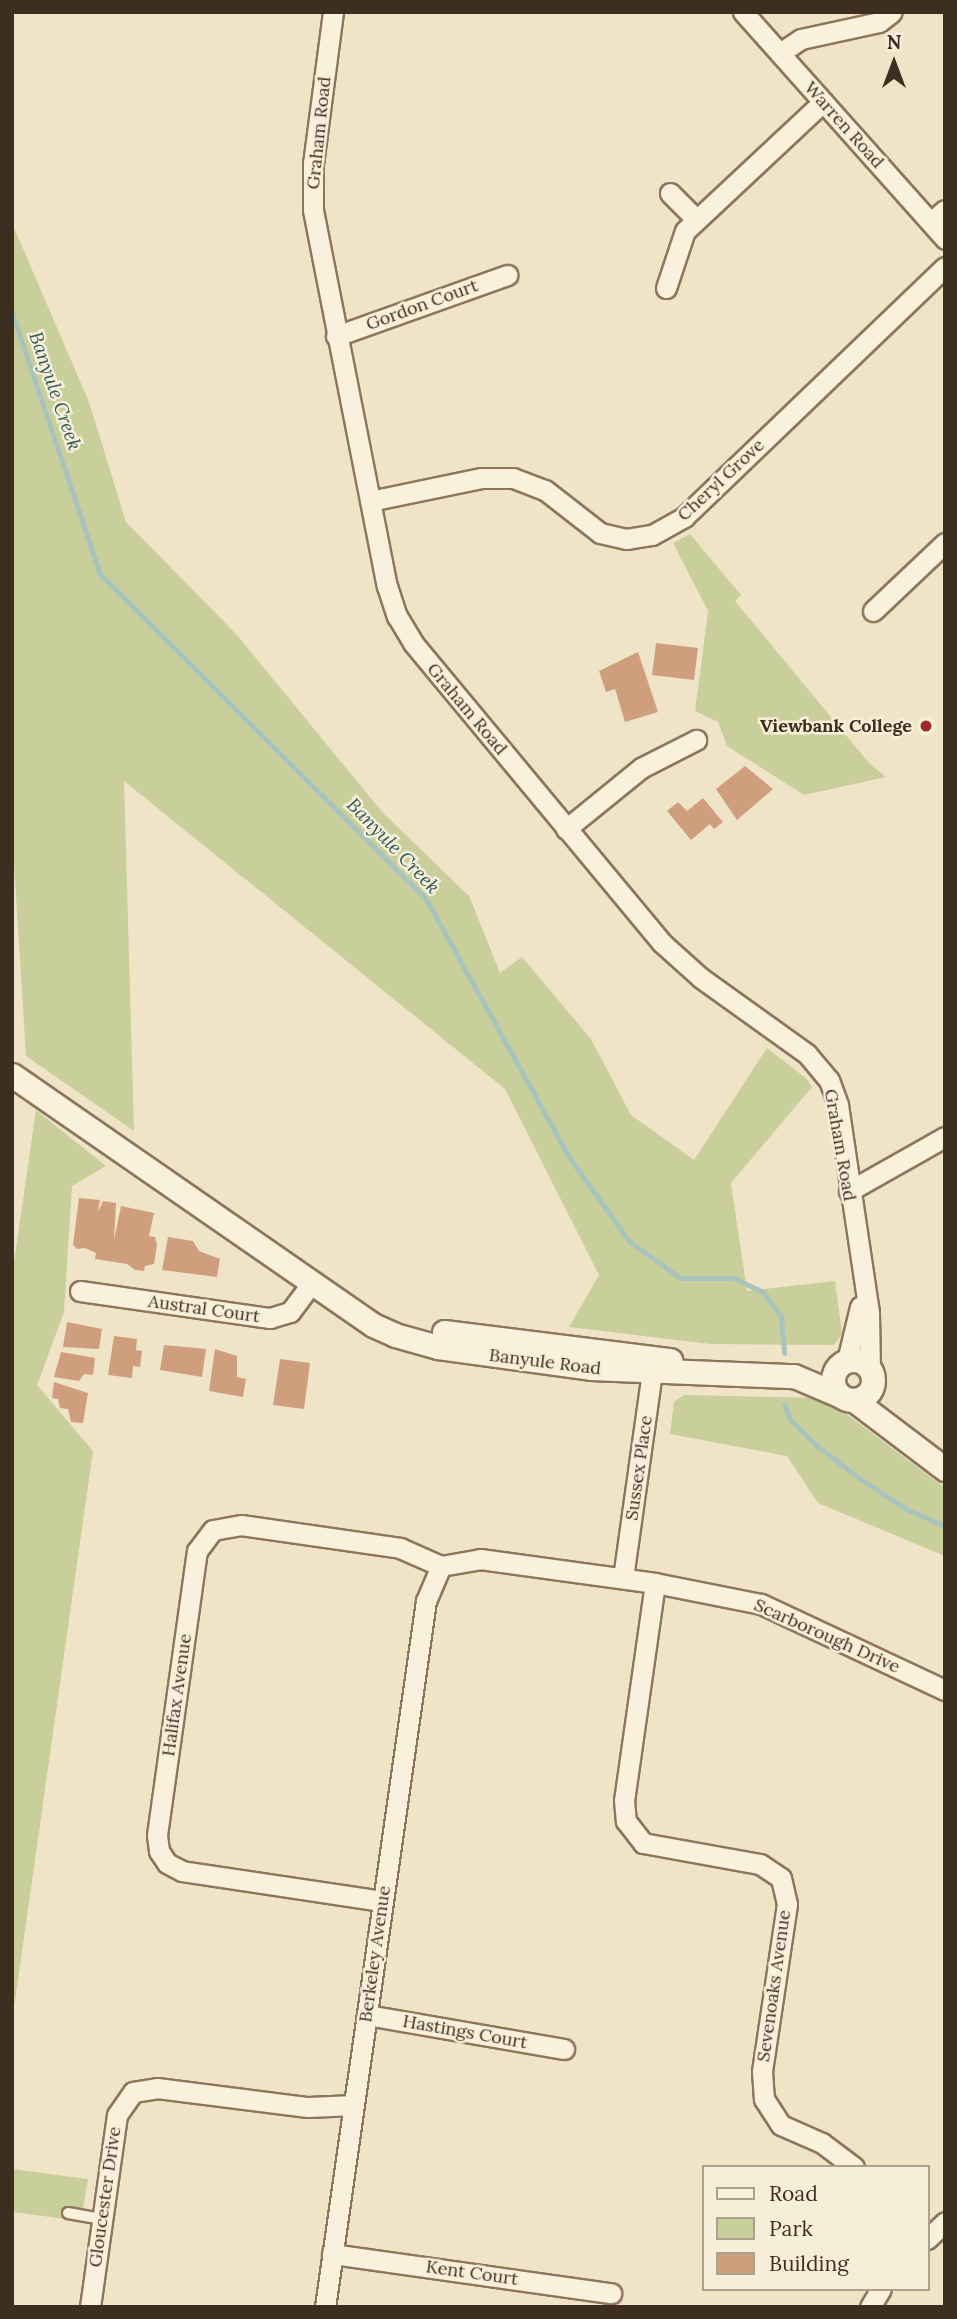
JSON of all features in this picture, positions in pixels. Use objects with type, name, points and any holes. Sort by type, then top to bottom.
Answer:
[{"type":"street","name":"Graham Road","points":[[333,12],[312,189],[336,336],[387,586],[404,630],[566,829],[681,961],[823,1070],[838,1105],[862,1286],[869,1313],[871,1377]]},
{"type":"street","name":"Warren Road","points":[[743,12],[823,102],[938,216],[945,239]]},
{"type":"street","points":[[780,53],[802,39],[879,22],[892,12]]},
{"type":"street","points":[[666,288],[679,239],[696,219],[823,102]]},
{"type":"street","points":[[670,193],[696,219]]},
{"type":"street","name":"Cheryl Grove","points":[[370,501],[481,478],[513,478],[545,491],[600,533],[626,538],[652,535],[684,517],[945,267]]},
{"type":"street","name":"Gordon Court","points":[[336,336],[508,275]]},
{"type":"street","points":[[873,611],[945,543]]},
{"type":"street","points":[[566,829],[641,768],[696,740]]},
{"type":"street","name":"Banyule Road","points":[[12,1075],[373,1325],[418,1343],[767,1375],[794,1376],[844,1363]]},
{"type":"street","points":[[849,1191],[945,1137]]},
{"type":"street","name":"Austral Court","points":[[80,1291],[270,1318],[290,1312],[313,1282]]},
{"type":"street","name":"Graham Road","points":[[844,1363],[858,1326],[862,1286]]},
{"type":"street","name":"Banyule Road","points":[[336,1297],[417,1328],[563,1346],[653,1365]]},
{"type":"street","points":[[860,1362],[871,1377],[866,1395],[847,1398],[833,1377],[844,1363],[860,1362]]},
{"type":"street","name":"Sussex Place","points":[[623,1578],[653,1365]]},
{"type":"street","name":"Banyule Road","points":[[794,1376],[847,1398],[945,1469]]},
{"type":"street","name":"Banyule Road","points":[[871,1377],[922,1451]]},
{"type":"street","name":"Halifax Avenue","points":[[382,1901],[182,1871],[162,1856],[157,1835],[197,1551],[207,1533],[221,1526],[241,1525],[400,1548],[435,1562],[451,1550],[480,1559],[623,1578]]},
{"type":"street","name":"Berkeley Avenue","points":[[325,2307],[426,1601],[435,1562]]},
{"type":"street","name":"Scarborough Drive","points":[[623,1578],[773,1608],[945,1690]]},
{"type":"street","name":"Sevenoaks Avenue","points":[[655,1583],[624,1800],[626,1821],[643,1843],[760,1864],[780,1878],[787,1905],[762,2071],[764,2099],[781,2125],[822,2143],[851,2165]]},
{"type":"street","name":"Hastings Court","points":[[367,2015],[564,2049]]},
{"type":"street","name":"Gloucester Drive","points":[[90,2307],[117,2115],[133,2092],[157,2088],[308,2107]]},
{"type":"street","points":[[308,2107],[354,2105]]},
{"type":"street","points":[[308,2107],[351,2125]]},
{"type":"street","name":"Kent Court","points":[[332,2254],[611,2293]]},
{"type":"street","points":[[870,2307],[880,2291]]},
{"type":"lane","points":[[68,2213],[102,2219]]},
{"type":"green space","points":[[12,223],[89,402],[126,522],[237,635],[383,813],[469,896],[500,973],[522,957],[591,1039],[631,1115],[694,1160],[767,1048],[807,1079],[812,1087],[731,1183],[747,1291],[835,1281],[842,1334],[834,1345],[710,1344],[569,1327],[599,1275],[505,1089],[124,781],[134,1131],[26,1056],[12,832]]},
{"type":"green space","points":[[690,534],[741,595],[735,601],[869,763],[886,777],[804,795],[727,746],[718,722],[695,711],[708,611],[673,543]]},
{"type":"green space","points":[[36,1110],[106,1166],[72,1186],[64,1312],[37,1385],[93,1451],[12,2022],[12,1276]]},
{"type":"green space","points":[[684,1395],[825,1398],[945,1488],[945,1556],[818,1503],[787,1456],[670,1434],[674,1402]]},
{"type":"green space","points":[[12,2169],[88,2179],[81,2221],[12,2212]]},
{"type":"building","points":[[656,643],[698,648],[694,680],[652,675]]},
{"type":"building","points":[[638,652],[658,712],[625,722],[615,689],[606,692],[599,671]]},
{"type":"building","points":[[745,766],[773,789],[737,820],[716,789]]},
{"type":"building","points":[[703,798],[723,822],[714,829],[710,824],[691,840],[667,811],[678,802],[687,811]]},
{"type":"building","points":[[79,1198],[100,1200],[98,1212],[103,1201],[116,1203],[114,1240],[121,1206],[154,1213],[149,1236],[155,1237],[157,1245],[154,1264],[145,1266],[144,1271],[135,1270],[127,1264],[95,1259],[96,1253],[85,1248],[77,1249],[73,1245]]},
{"type":"building","points":[[168,1237],[193,1241],[199,1251],[220,1259],[217,1277],[162,1270]]},
{"type":"building","points":[[67,1322],[102,1329],[99,1349],[63,1347]]},
{"type":"building","points":[[114,1336],[137,1339],[136,1350],[142,1351],[140,1367],[133,1366],[132,1378],[108,1375]]},
{"type":"building","points":[[164,1345],[206,1349],[202,1377],[160,1370]]},
{"type":"building","points":[[215,1349],[237,1356],[237,1377],[246,1379],[243,1397],[209,1391]]},
{"type":"building","points":[[61,1352],[95,1358],[93,1375],[84,1374],[79,1381],[54,1377]]},
{"type":"building","points":[[280,1359],[310,1363],[304,1409],[273,1405]]},
{"type":"building","points":[[54,1382],[88,1393],[83,1423],[71,1422],[68,1409],[60,1408],[58,1399],[52,1398]]},
{"type":"waterway","name":"Banyule Creek","points":[[12,313],[100,574],[426,899],[569,1157],[629,1241],[680,1278],[734,1278],[763,1292],[781,1317],[784,1353]]},
{"type":"waterway","name":"Banyule Creek","points":[[784,1404],[790,1419],[816,1445],[859,1478],[906,1509],[945,1526]]},
{"type":"place","name":"Viewbank College","points":[[926,726]]}]
